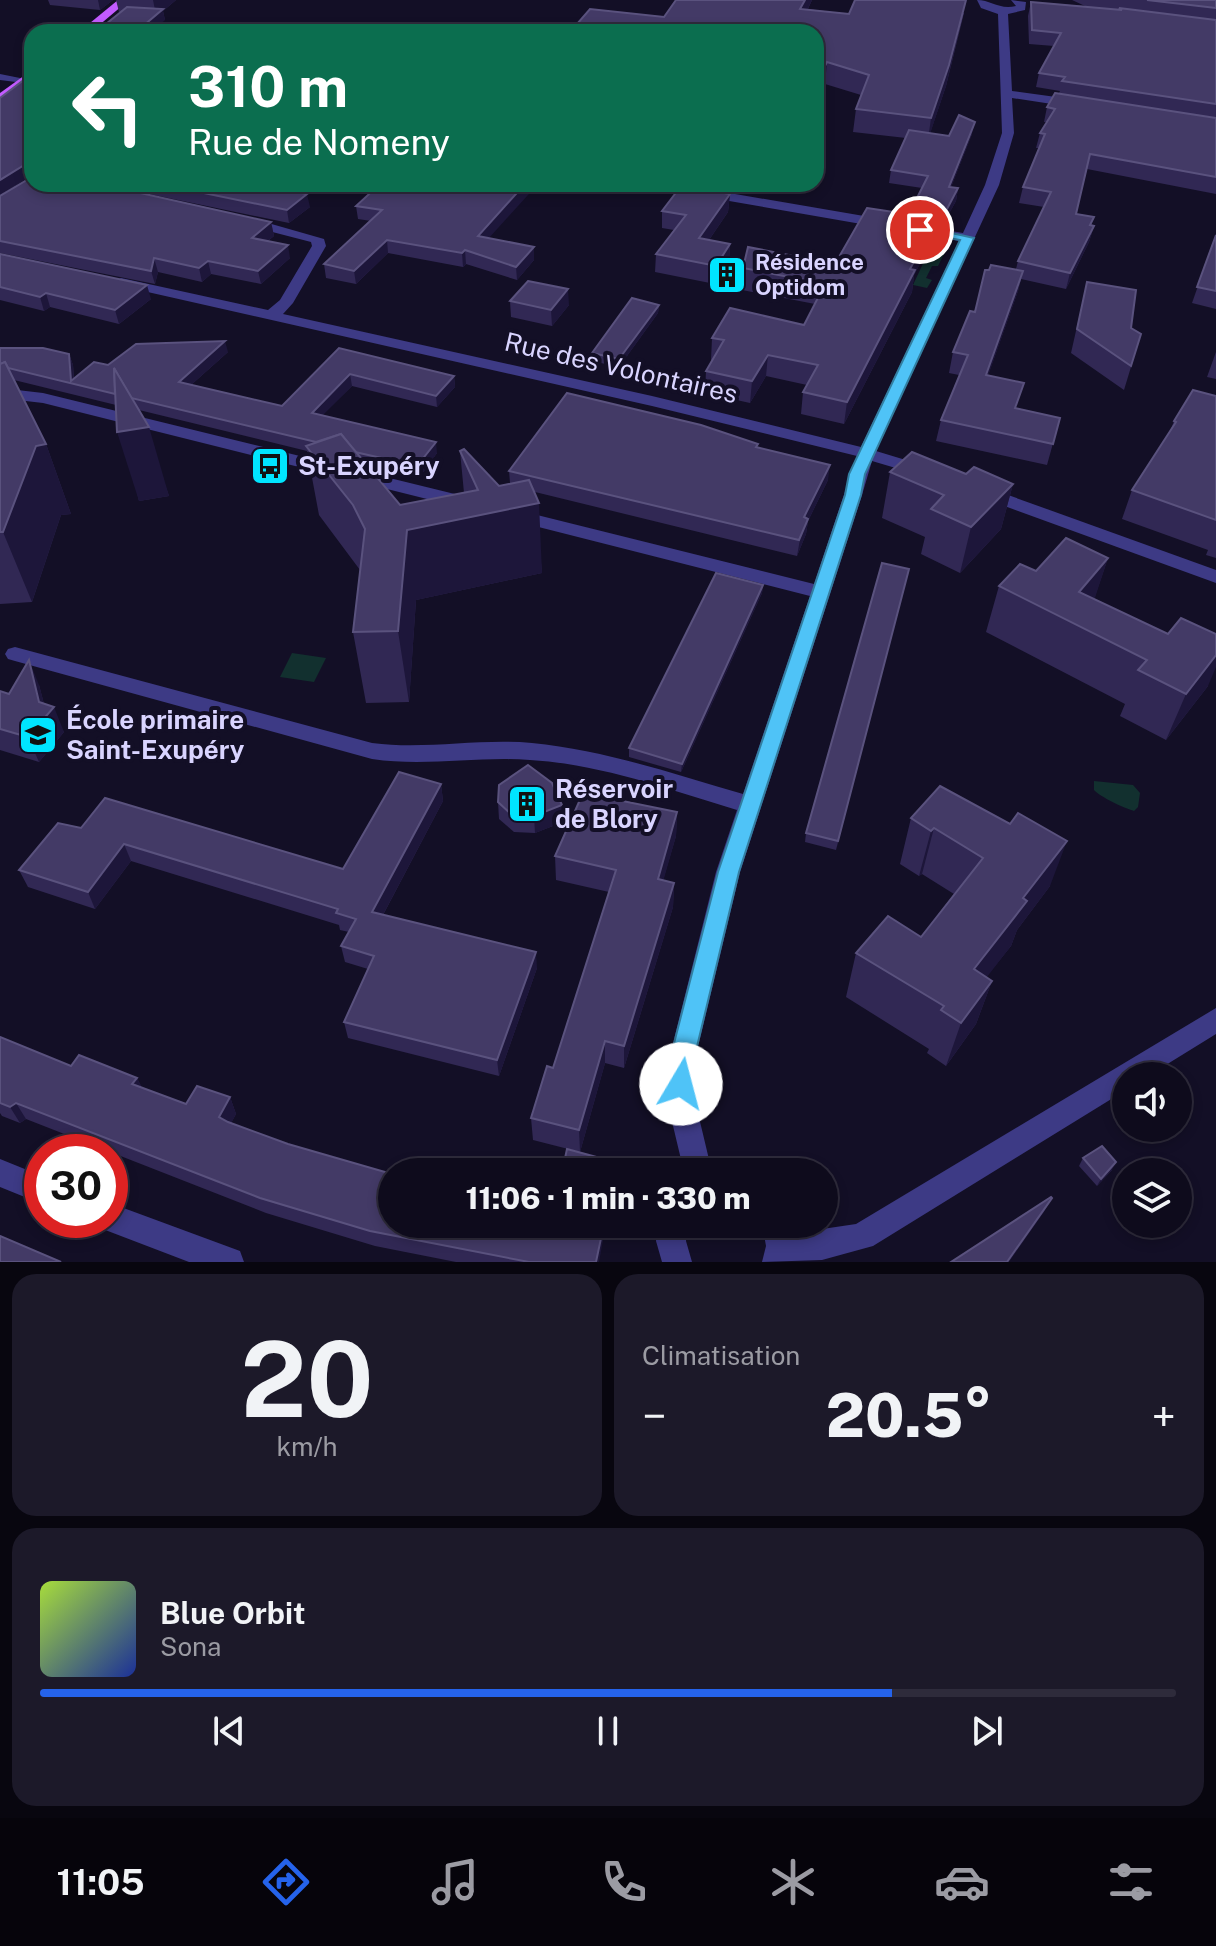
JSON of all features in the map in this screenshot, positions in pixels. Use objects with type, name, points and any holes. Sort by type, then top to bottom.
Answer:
[{"type":"main road","points":[[94,24],[124,0]]},
{"type":"main road","points":[[0,99],[24,83]]},
{"type":"street","points":[[695,1158],[683,1109],[682,1059],[714,924],[750,805],[866,453],[968,238],[1006,144],[1018,6],[987,8],[979,1]]},
{"type":"street","points":[[0,77],[24,81]]},
{"type":"street","points":[[1009,94],[1091,106]]},
{"type":"street","points":[[701,192],[968,238]]},
{"type":"street","points":[[231,218],[317,239],[319,246],[286,303],[272,315]]},
{"type":"street","name":"Rue des Volontaires","points":[[108,280],[866,453],[937,476]]},
{"type":"street","points":[[0,393],[43,398],[820,592]]},
{"type":"street","points":[[966,486],[1216,577]]},
{"type":"street","points":[[15,654],[372,751],[407,756],[528,751],[563,755],[625,768],[750,805]]},
{"type":"street","points":[[778,1244],[812,1248],[863,1236],[1216,1020]]},
{"type":"street","points":[[0,1173],[24,1183]]},
{"type":"street","points":[[128,1225],[229,1262]]},
{"type":"street","points":[[671,1238],[677,1262]]},
{"type":"green space","points":[[934,240],[947,248],[938,266],[932,266],[926,278],[932,280],[927,288],[913,285]]},
{"type":"green space","points":[[292,653],[326,658],[314,682],[280,677]]},
{"type":"green space","points":[[1094,781],[1133,785],[1140,793],[1138,807],[1134,811],[1101,796],[1094,790]]},
{"type":"building","points":[[676,0],[805,0],[800,9],[849,14],[855,0],[966,0],[931,118],[856,109],[869,75],[827,62],[824,68],[824,24],[577,24],[590,9],[664,17]]},
{"type":"building","points":[[1147,0],[1216,0],[1216,8]]},
{"type":"building","points":[[1031,2],[1122,10],[1119,8],[1216,20],[1216,104],[1062,81],[1065,77],[1039,73],[1061,33],[1032,30]]},
{"type":"building","points":[[127,7],[163,9],[145,24],[106,24]]},
{"type":"building","points":[[24,80],[24,165],[0,180],[0,98]]},
{"type":"building","points":[[1055,93],[1216,118],[1216,177],[1090,154],[1076,214],[1094,217],[1090,225],[1094,226],[1070,273],[1018,261],[1051,192],[1023,187],[1045,134],[1040,133],[1055,109],[1047,107]]},
{"type":"building","points":[[959,115],[975,122],[949,187],[958,188],[945,213],[912,208],[928,176],[891,170],[909,130],[949,136]]},
{"type":"building","points":[[24,182],[24,192],[136,192],[271,222],[252,238],[288,245],[258,271],[208,261],[199,268],[154,258],[151,271],[0,241],[0,196]]},
{"type":"building","points":[[199,192],[307,194],[287,210]]},
{"type":"building","points":[[371,192],[518,192],[478,236],[534,247],[516,267],[465,250],[462,253],[387,240],[354,271],[324,264],[382,210],[356,206]]},
{"type":"building","points":[[676,192],[730,194],[699,238],[730,244],[716,266],[656,254],[686,215],[662,211]]},
{"type":"building","points":[[867,208],[940,219],[910,269],[915,270],[847,402],[803,392],[818,365],[768,355],[752,381],[706,371],[724,340],[712,338],[730,308],[804,325],[825,284],[743,268],[748,247],[835,264]]},
{"type":"building","points":[[1216,235],[1216,291],[1197,287]]},
{"type":"building","points":[[0,254],[147,285],[115,310],[46,293],[40,297],[0,287]]},
{"type":"building","points":[[991,265],[1023,271],[986,375],[1024,383],[1015,408],[1060,418],[1053,444],[941,420],[968,355],[953,352],[970,311],[975,312],[985,270],[989,270]]},
{"type":"building","points":[[528,281],[568,289],[551,310],[510,301]]},
{"type":"building","points":[[1087,282],[1136,290],[1131,328],[1141,334],[1131,366],[1077,329]]},
{"type":"building","points":[[632,298],[659,305],[619,359],[592,353]]},
{"type":"building","points":[[225,341],[179,382],[282,406],[339,348],[454,376],[436,396],[350,374],[312,413],[436,442],[417,466],[355,452],[341,434],[316,442],[131,398],[114,368],[115,394],[8,368],[5,362],[0,364],[0,348],[43,348],[69,354],[71,381],[94,362],[108,365],[136,344]]},
{"type":"building","points":[[5,362],[46,444],[36,446],[3,532],[0,532],[0,364]]},
{"type":"building","points":[[114,368],[149,427],[117,432]]},
{"type":"building","points":[[1193,390],[1216,396],[1216,520],[1132,490]]},
{"type":"building","points":[[567,393],[701,425],[758,444],[756,447],[830,465],[804,517],[808,519],[799,540],[509,471]]},
{"type":"building","points":[[341,434],[400,505],[478,490],[460,451],[464,449],[499,486],[529,480],[539,503],[407,530],[398,631],[353,632],[365,529],[353,505],[306,446]]},
{"type":"building","points":[[912,452],[966,474],[974,467],[1013,484],[971,527],[931,509],[944,495],[890,472]]},
{"type":"building","points":[[1066,538],[1108,558],[1079,592],[1168,634],[1181,618],[1216,634],[1216,655],[1186,694],[1138,670],[1147,660],[999,586],[1020,564],[1036,571]]},
{"type":"building","points":[[882,563],[909,569],[838,841],[806,833]]},
{"type":"building","points":[[716,573],[763,585],[682,764],[629,748]]},
{"type":"building","points":[[29,660],[39,702],[54,707],[28,737],[0,729],[0,691],[9,694]]},
{"type":"building","name":"Réservoir de Blory","points":[[528,765],[552,783],[562,805],[534,816],[512,815],[498,802],[499,785]]},
{"type":"building","points":[[399,772],[441,784],[372,912],[536,952],[497,1060],[344,1022],[374,956],[341,946],[356,919],[336,913],[338,909],[124,844],[88,892],[19,870],[58,823],[81,828],[105,798],[343,869]]},
{"type":"building","points":[[940,786],[1010,824],[1018,813],[1067,841],[1023,898],[1027,901],[974,969],[992,981],[961,1023],[941,1010],[944,1006],[856,953],[888,916],[921,937],[983,858],[934,828],[931,831],[911,818]]},
{"type":"building","points":[[583,793],[677,812],[658,879],[674,883],[624,1046],[605,1041],[579,1130],[531,1118],[547,1066],[553,1068],[616,870],[555,856]]},
{"type":"building","points":[[0,1037],[71,1066],[79,1055],[137,1078],[132,1084],[186,1104],[197,1086],[230,1097],[219,1117],[228,1122],[288,1144],[378,1170],[378,1233],[260,1198],[128,1147],[128,1134],[96,1134],[16,1103],[10,1107],[0,1103]]},
{"type":"building","points":[[1102,1146],[1112,1158],[1112,1167],[1101,1179],[1083,1158]]},
{"type":"building","points":[[567,1149],[600,1158],[565,1158]]},
{"type":"building","points":[[1051,1197],[1007,1262],[951,1262]]},
{"type":"building","points":[[0,1236],[61,1262],[0,1262]]},
{"type":"building","points":[[406,1238],[601,1238],[596,1262],[529,1262]]},
{"type":"place","name":"Résidence Optidom","points":[[727,275]]},
{"type":"place","name":"St-Exupéry","points":[[270,466]]},
{"type":"place","name":"École primaire Saint-Exupéry","points":[[38,735]]},
{"type":"place","name":"Réservoir de Blory","points":[[527,804]]},
{"type":"route","points":[[681,1084],[682,1059],[728,872],[853,495],[857,474],[968,238],[920,230]]}]
